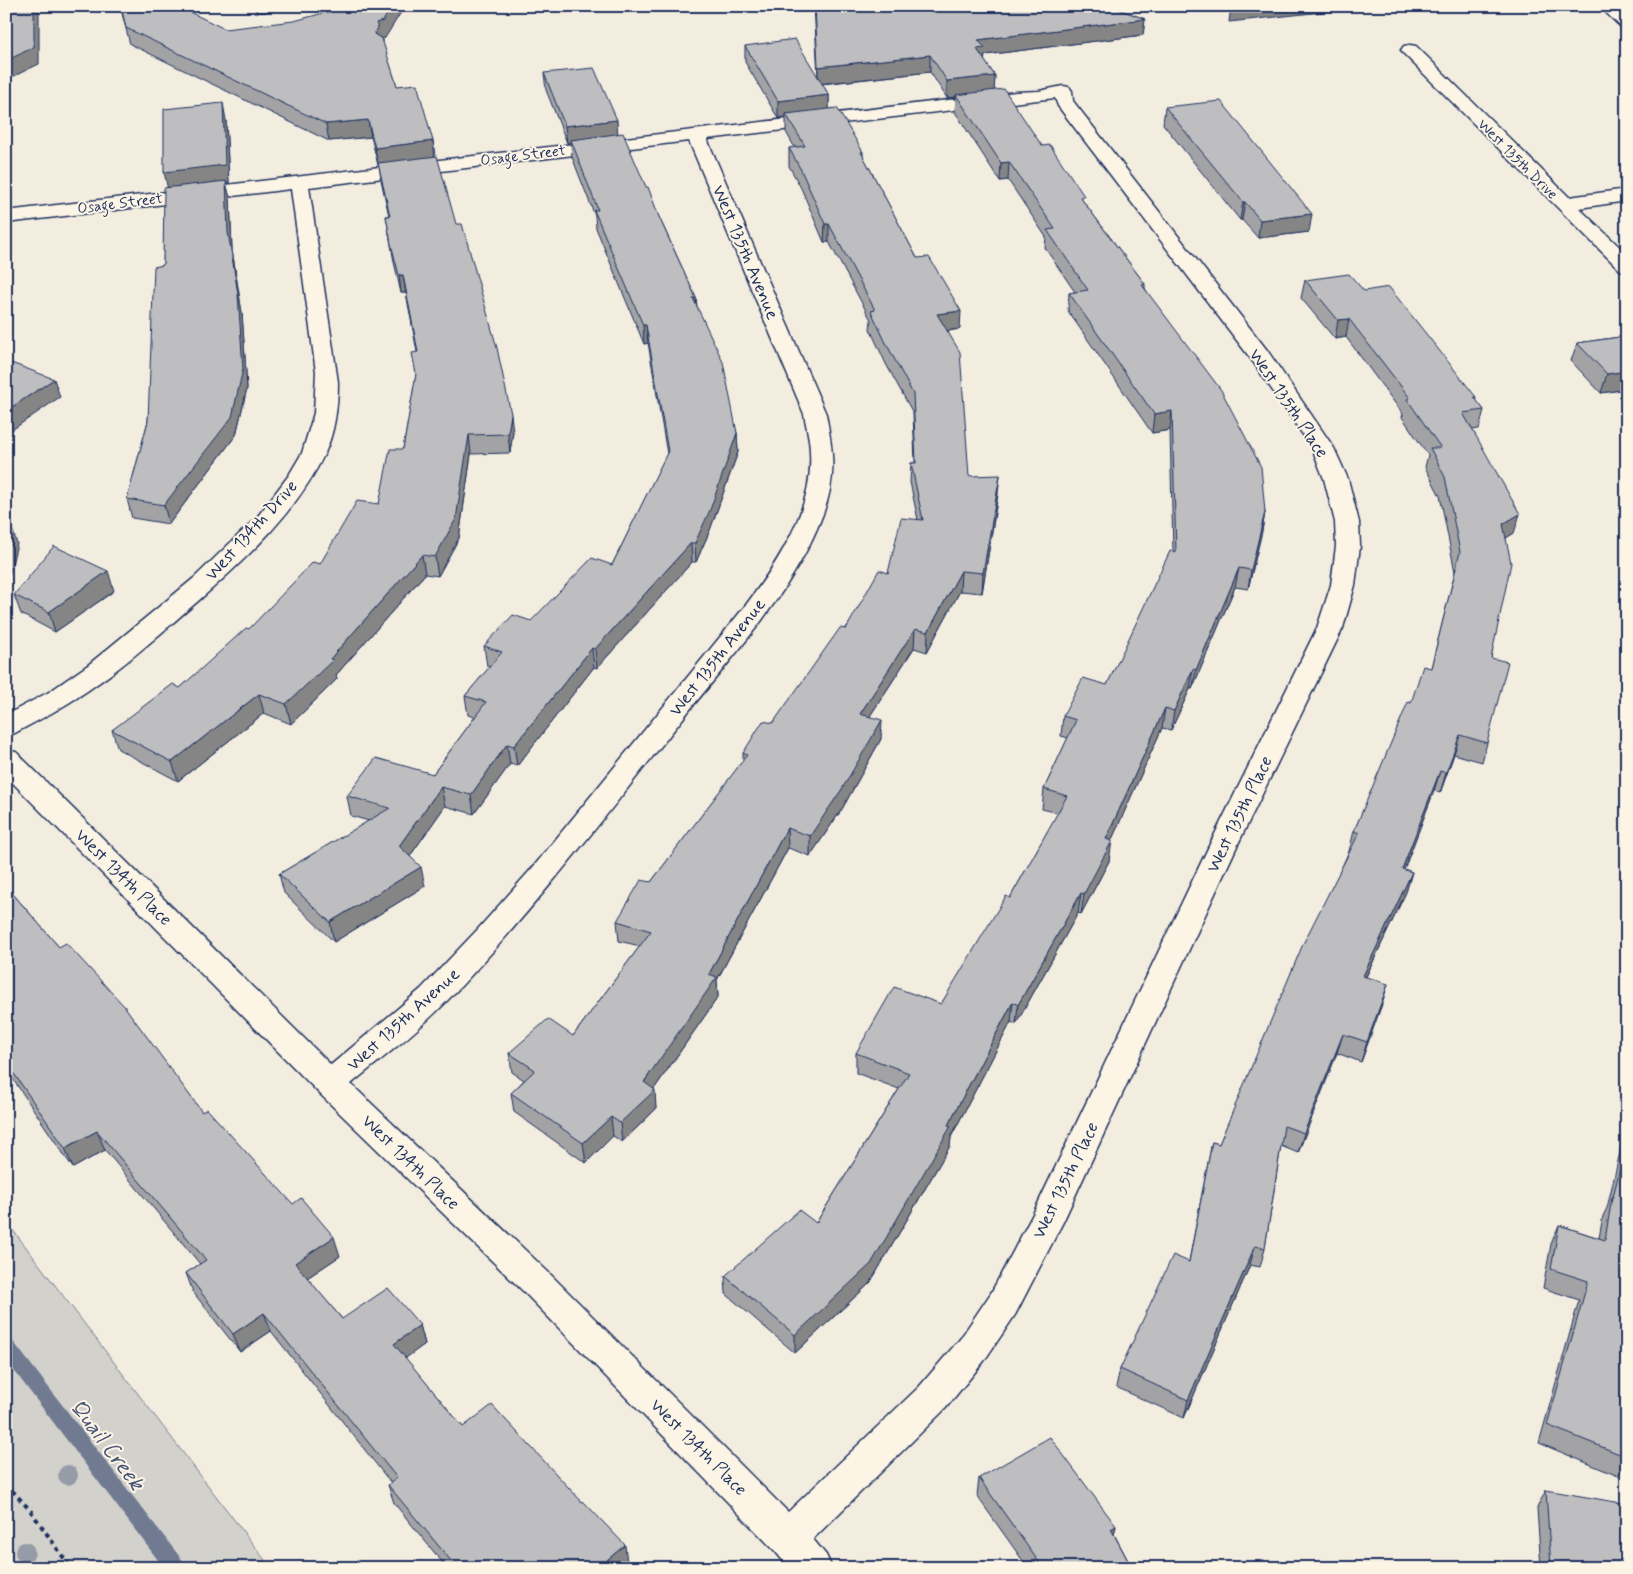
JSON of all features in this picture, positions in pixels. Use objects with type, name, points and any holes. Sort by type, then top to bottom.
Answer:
[{"type":"street","points":[[1606,6],[1627,23]]},
{"type":"street","name":"West 135th Drive","points":[[1410,50],[1627,266]]},
{"type":"street","name":"West 135th Place","points":[[788,1538],[932,1398],[972,1350],[1003,1304],[1046,1222],[1223,846],[1330,628],[1344,585],[1348,546],[1347,522],[1336,479],[1323,448],[1259,355],[1064,102],[1063,91],[1039,96]]},
{"type":"street","name":"Osage Street","points":[[6,217],[1016,97],[1039,96]]},
{"type":"street","name":"West 135th Avenue","points":[[330,1084],[432,997],[544,873],[752,616],[786,568],[799,544],[812,512],[820,482],[822,452],[815,414],[696,135]]},
{"type":"street","name":"West 134th Drive","points":[[6,727],[74,688],[111,661],[200,587],[236,552],[270,514],[296,483],[313,453],[323,426],[328,401],[327,372],[299,181]]},
{"type":"street","points":[[1563,204],[1627,195]]},
{"type":"street","name":"West 134th Place","points":[[6,759],[330,1084],[535,1281],[788,1538],[813,1568]]},
{"type":"path","points":[[6,1484],[30,1510],[71,1568]]},
{"type":"shaded area","points":[[6,1221],[271,1568],[7,1568]]},
{"type":"building","points":[[6,6],[34,6],[34,47],[6,61]]},
{"type":"building","points":[[121,6],[177,6],[225,29],[294,21],[342,8],[343,6],[392,6],[383,21],[376,23],[378,28],[374,34],[382,39],[397,86],[417,84],[433,141],[375,148],[368,120],[326,124],[126,28]]},
{"type":"building","points":[[815,6],[1110,6],[1145,19],[978,40],[985,48],[977,49],[995,76],[947,81],[930,55],[818,67]]},
{"type":"building","points":[[795,39],[829,95],[778,101],[745,46]]},
{"type":"building","points":[[594,68],[617,120],[565,126],[544,73]]},
{"type":"building","points":[[1004,89],[1042,146],[1050,145],[1084,196],[1080,197],[1145,284],[1142,285],[1221,390],[1261,467],[1265,512],[1251,570],[1239,568],[1196,670],[1193,669],[1174,711],[1165,708],[1106,839],[1112,841],[1084,894],[1081,893],[1018,1005],[1013,1002],[948,1125],[951,1126],[871,1264],[795,1335],[725,1276],[799,1210],[816,1223],[909,1073],[856,1053],[894,987],[941,1004],[1006,896],[1010,898],[1067,796],[1044,789],[1076,720],[1063,716],[1083,678],[1107,685],[1170,551],[1176,552],[1172,411],[1154,414],[1069,293],[1088,290],[1047,230],[1055,229],[1009,162],[1001,163],[956,95]]},
{"type":"building","points":[[1221,101],[1312,214],[1260,220],[1165,107]]},
{"type":"building","points":[[223,103],[225,165],[164,172],[164,109]]},
{"type":"building","points":[[837,108],[863,152],[861,152],[917,258],[929,257],[961,311],[937,314],[960,352],[969,476],[1000,475],[983,573],[961,571],[928,632],[915,629],[860,714],[882,720],[842,789],[810,836],[787,828],[709,974],[717,977],[644,1082],[655,1090],[620,1123],[611,1117],[583,1143],[511,1093],[535,1070],[509,1053],[548,1019],[573,1036],[651,931],[617,921],[641,880],[651,882],[747,755],[743,753],[763,721],[773,723],[840,628],[846,629],[879,570],[888,573],[901,518],[923,520],[911,463],[916,463],[913,394],[871,311],[875,310],[829,224],[825,224],[789,148],[805,146],[786,114]]},
{"type":"building","points":[[623,133],[696,298],[693,298],[723,362],[737,433],[710,510],[695,543],[691,543],[595,649],[592,648],[514,746],[507,744],[471,795],[441,787],[399,846],[421,867],[330,922],[279,874],[390,808],[347,796],[376,758],[433,774],[486,702],[465,696],[502,652],[484,646],[513,615],[531,621],[592,558],[612,565],[668,451],[646,325],[643,325],[594,210],[598,210],[571,140]]},
{"type":"building","points":[[437,156],[456,224],[462,224],[497,348],[511,414],[508,434],[469,435],[456,519],[435,557],[422,555],[330,659],[333,660],[286,704],[259,694],[172,762],[112,730],[173,684],[180,688],[246,628],[249,629],[313,562],[320,564],[357,501],[379,504],[390,449],[403,449],[416,374],[412,353],[418,352],[403,275],[399,275],[391,244],[386,216],[390,216],[378,163]]},
{"type":"building","points":[[226,181],[228,232],[238,294],[243,369],[232,417],[164,505],[127,499],[148,421],[154,267],[163,265],[164,188]]},
{"type":"building","points":[[1349,274],[1364,291],[1389,287],[1476,397],[1474,397],[1484,410],[1463,413],[1520,514],[1503,524],[1511,563],[1491,658],[1508,662],[1487,743],[1460,735],[1446,773],[1440,771],[1402,869],[1412,872],[1363,976],[1388,984],[1367,1042],[1343,1034],[1304,1133],[1284,1126],[1265,1248],[1255,1246],[1188,1400],[1120,1369],[1173,1255],[1189,1262],[1212,1142],[1219,1144],[1303,944],[1359,833],[1354,831],[1408,702],[1411,703],[1423,666],[1431,668],[1460,552],[1445,477],[1430,448],[1441,448],[1407,399],[1410,398],[1349,319],[1338,320],[1305,280]]},
{"type":"building","points":[[1627,336],[1627,371],[1607,374],[1577,343]]},
{"type":"building","points":[[6,361],[54,379],[6,411]]},
{"type":"building","points":[[6,522],[11,525],[6,544]]},
{"type":"building","points":[[54,546],[108,571],[49,612],[14,595]]},
{"type":"building","points":[[6,886],[59,947],[66,943],[125,1007],[202,1112],[207,1109],[293,1204],[301,1198],[334,1237],[295,1263],[342,1319],[388,1288],[420,1325],[394,1344],[463,1427],[492,1405],[582,1502],[625,1545],[607,1560],[614,1568],[457,1568],[388,1485],[397,1478],[264,1313],[233,1334],[186,1273],[206,1260],[97,1131],[65,1148],[6,1062]]},
{"type":"building","points":[[1627,1140],[1627,1457],[1547,1425],[1588,1281],[1551,1269],[1559,1225],[1605,1240],[1612,1197]]},
{"type":"building","points":[[1050,1437],[1116,1526],[1111,1529],[1132,1568],[1052,1568],[1051,1566],[1043,1568],[979,1478]]},
{"type":"building","points":[[1546,1490],[1627,1504],[1627,1568],[1551,1568]]},
{"type":"waterway","name":"Quail Creek","points":[[6,1346],[176,1568]]}]
